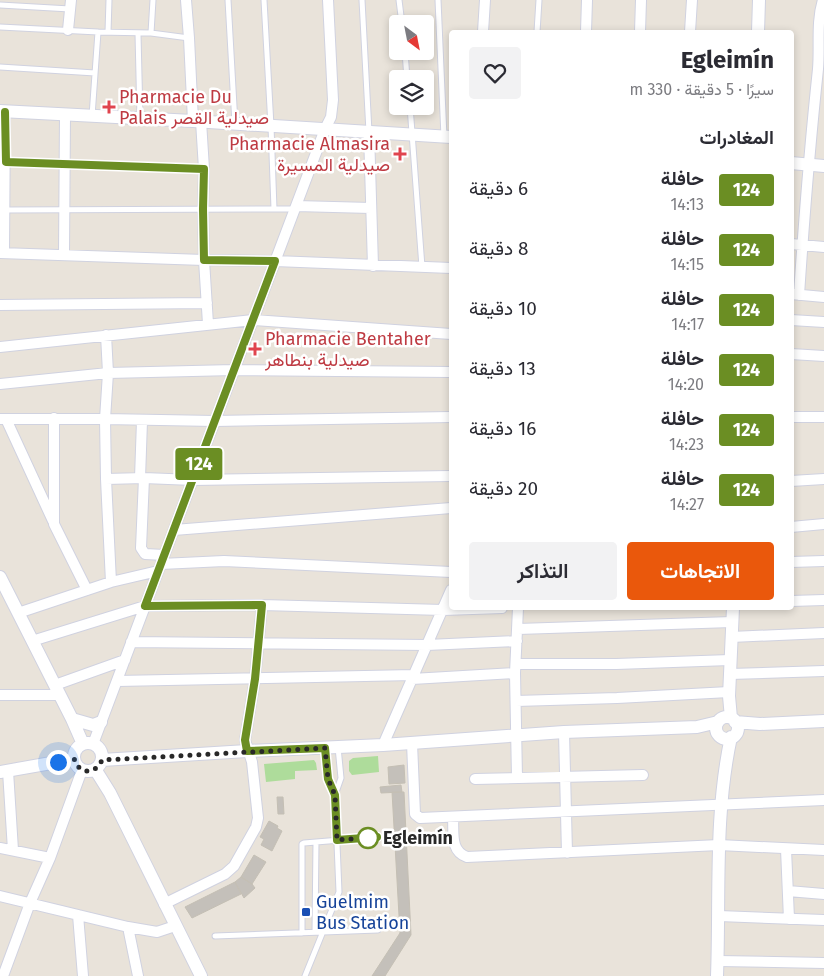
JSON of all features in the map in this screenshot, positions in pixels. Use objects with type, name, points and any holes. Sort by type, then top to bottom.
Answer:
[{"type":"street","points":[[186,0],[197,121],[204,169],[204,260],[208,324]]},
{"type":"street","points":[[328,0],[333,100],[331,118],[325,129],[101,722],[88,744],[76,750],[74,758],[76,766],[82,770],[91,771],[99,765],[247,751],[384,745],[564,732],[726,727],[824,721]]},
{"type":"street","points":[[483,30],[485,0]]},
{"type":"street","points":[[586,30],[587,0]]},
{"type":"street","points":[[640,30],[641,0]]},
{"type":"street","points":[[690,30],[692,0]]},
{"type":"street","points":[[758,30],[759,0]]},
{"type":"street","points":[[823,0],[820,13],[819,59],[807,165],[802,245],[795,294],[824,297]]},
{"type":"street","points":[[68,30],[70,5]]},
{"type":"street","points":[[448,137],[197,121],[3,112],[6,162],[2,210],[2,253],[449,268]]},
{"type":"street","points":[[64,255],[65,115]]},
{"type":"street","points":[[369,132],[373,266]]},
{"type":"street","points":[[794,163],[824,166]]},
{"type":"street","points":[[295,208],[371,208]]},
{"type":"street","points":[[794,244],[824,247]]},
{"type":"street","points":[[0,305],[207,303]]},
{"type":"street","points":[[0,347],[253,320],[449,334]]},
{"type":"street","points":[[794,320],[824,322]]},
{"type":"street","points":[[106,335],[108,373],[105,419],[106,479],[112,582]]},
{"type":"street","points":[[794,354],[824,356]]},
{"type":"street","points":[[0,384],[108,373],[234,370],[449,372]]},
{"type":"street","points":[[87,590],[3,419],[215,421],[449,417]]},
{"type":"street","points":[[794,418],[824,417]]},
{"type":"street","points":[[54,418],[54,524]]},
{"type":"street","points":[[142,421],[142,548],[145,554],[161,563]]},
{"type":"street","points":[[106,479],[193,480],[449,476]]},
{"type":"street","points":[[794,481],[824,479]]},
{"type":"street","points":[[174,530],[449,508]]},
{"type":"street","points":[[794,527],[824,524]]},
{"type":"street","points":[[18,613],[112,582],[161,563],[224,561],[449,572]]},
{"type":"street","points":[[794,562],[824,561]]},
{"type":"street","points":[[0,577],[72,719],[88,744],[100,750],[99,765],[106,785],[175,926],[202,976]]},
{"type":"street","points":[[384,745],[449,595]]},
{"type":"street","points":[[794,601],[824,600]]},
{"type":"street","points":[[164,904],[225,874],[234,866],[256,827],[258,818],[252,762],[245,740],[255,679],[262,605]]},
{"type":"street","points":[[32,640],[145,606],[262,605],[449,610]]},
{"type":"street","points":[[517,778],[516,668],[518,610]]},
{"type":"street","points":[[717,976],[719,845],[727,758],[726,727],[733,610]]},
{"type":"street","points":[[518,629],[732,622]]},
{"type":"street","points":[[732,637],[824,633]]},
{"type":"street","points":[[131,642],[427,645],[517,641]]},
{"type":"street","points":[[0,695],[58,690],[125,660]]},
{"type":"street","points":[[117,681],[413,677],[516,668],[730,660]]},
{"type":"street","points":[[730,674],[824,672]]},
{"type":"street","points":[[516,701],[729,694]]},
{"type":"street","points":[[72,719],[93,725],[101,722]]},
{"type":"street","points":[[564,732],[568,853]]},
{"type":"street","points":[[412,743],[415,814],[420,818],[566,813],[824,800]]},
{"type":"street","points":[[13,850],[4,771],[74,758]]},
{"type":"street","points":[[3,976],[30,903],[50,858],[82,770]]},
{"type":"street","points":[[475,779],[642,775]]},
{"type":"street","points":[[453,818],[454,849],[460,855],[467,857],[719,845],[824,850]]},
{"type":"street","points":[[0,848],[50,858]]},
{"type":"street","points":[[786,849],[790,919]]},
{"type":"street","points":[[788,891],[824,894]]},
{"type":"street","points":[[0,896],[128,927],[157,932],[175,926]]},
{"type":"street","points":[[78,915],[82,976]]},
{"type":"street","points":[[719,916],[824,920]]},
{"type":"street","points":[[128,927],[138,976]]},
{"type":"street","points":[[718,961],[824,963]]},
{"type":"lane","points":[[108,32],[109,0]]},
{"type":"lane","points":[[152,33],[153,0]]},
{"type":"lane","points":[[228,0],[235,124]]},
{"type":"lane","points":[[264,0],[274,209]]},
{"type":"lane","points":[[362,0],[369,132]]},
{"type":"lane","points":[[399,0],[401,15]]},
{"type":"lane","points":[[438,0],[448,137]]},
{"type":"lane","points":[[537,30],[539,0]]},
{"type":"lane","points":[[0,5],[70,5]]},
{"type":"lane","points":[[0,27],[138,34],[152,33],[190,38]]},
{"type":"lane","points":[[92,116],[98,32]]},
{"type":"lane","points":[[138,34],[140,118]]},
{"type":"lane","points":[[0,67],[95,72]]},
{"type":"lane","points":[[411,115],[422,267]]},
{"type":"lane","points":[[6,162],[204,169]]},
{"type":"lane","points":[[2,210],[295,208]]},
{"type":"lane","points":[[335,795],[341,778],[338,747]]},
{"type":"lane","points":[[305,976],[339,892],[335,795],[328,779],[325,748]]},
{"type":"lane","points":[[302,933],[301,845],[304,842],[377,837]]},
{"type":"lane","points":[[315,932],[316,842]]},
{"type":"lane","points":[[215,936],[378,930]]},
{"type":"green space","points":[[378,756],[379,772],[352,775],[349,771],[349,761],[353,758]]},
{"type":"green space","points":[[314,760],[317,770],[295,771],[295,779],[266,782],[264,764]]},
{"type":"building","points":[[404,765],[405,783],[389,784],[388,767]]},
{"type":"building","points":[[401,785],[402,792],[381,793],[380,787]]},
{"type":"building","points":[[392,792],[404,792],[411,935],[385,976],[372,976],[400,933]]},
{"type":"building","points":[[277,797],[283,797],[284,814],[278,814]]},
{"type":"building","points":[[269,821],[278,826],[277,828],[282,831],[272,851],[261,845],[264,839],[260,837]]},
{"type":"building","points":[[254,855],[266,862],[252,884],[241,877]]},
{"type":"building","points":[[241,877],[255,888],[244,898],[235,882]]},
{"type":"building","points":[[235,882],[241,894],[192,918],[185,907]]},
{"type":"bus line","name":"124","points":[[5,112],[6,162],[204,169],[204,260],[275,261],[145,606],[262,605],[255,679],[245,740],[247,751],[325,748],[328,779],[335,795],[337,840],[377,837]]},
{"type":"place","name":"Pharmacie Du Palais صيدلية القصر","points":[[109,107]]},
{"type":"place","name":"Pharmacie Almasira صيدلية المسيرة","points":[[400,154]]},
{"type":"place","name":"Pharmacie Bentaher صيدلية بنطاهر","points":[[255,349]]},
{"type":"place","name":"Egleimín","points":[[368,838]]},
{"type":"place","name":"Guelmim Bus Station","points":[[306,912]]},
{"type":"route","points":[[58,762],[74,758],[76,766],[82,770],[91,771],[95,770],[102,760],[325,748],[328,779],[335,795],[337,840],[377,837],[368,838]]}]
